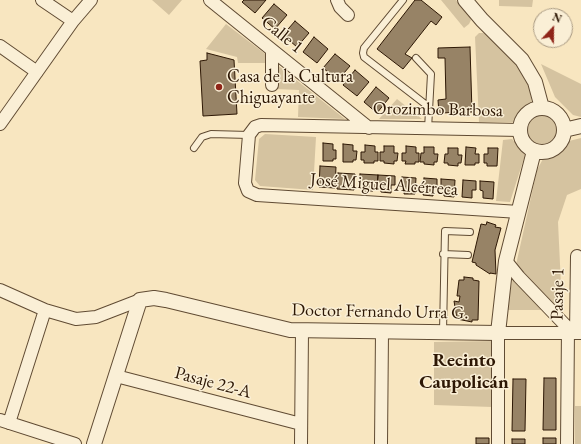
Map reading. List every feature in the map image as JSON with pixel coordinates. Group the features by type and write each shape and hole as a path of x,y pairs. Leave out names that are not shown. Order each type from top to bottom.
{"street":[{"path":"42,0 74,21"},
{"path":"0,124 74,21 91,0"},
{"name":"Calle 1","path":"210,0 369,128"},
{"path":"337,0 340,7 348,15"},
{"path":"465,0 482,20 516,52 526,65 535,82 542,108"},
{"path":"0,46 37,72"},
{"path":"272,50 272,84"},
{"path":"542,108 550,110 557,115 562,122 564,130 562,139 556,147 544,152 534,151 524,143 520,130 525,116 542,108"},
{"name":"Orozimbo Barbosa","path":"249,135 255,127 261,125 520,130"},
{"path":"564,130 581,126"},
{"name":"José Miguel Alcérreca","path":"249,135 245,183 248,191 257,195 519,212"},
{"path":"498,444 498,333 506,261 534,151"},
{"name":"Pasaje 1","path":"567,444 575,333 577,256"},
{"path":"506,261 519,277 575,333"},
{"name":"Doctor Fernando Urra G.","path":"0,290 45,310 68,318 84,319 96,317 140,300 154,298 279,328 302,331 575,333"},
{"path":"94,444 140,300"},
{"path":"45,310 4,422 75,444"},
{"path":"301,444 302,331"},
{"path":"381,444 382,332"},
{"name":"Pasaje 22-A","path":"116,376 301,424"}],"lane":[{"path":"403,0 364,48 364,57 430,107"},
{"path":"416,58 430,72 430,107 428,129"},
{"path":"194,148 202,137 211,134 249,135"},
{"path":"443,332 445,231 470,232"},
{"path":"444,254 468,255"}],"shaded area":[{"path":"152,0 182,0 169,15"},
{"path":"441,0 456,0 469,16 471,20 469,24 464,28"},
{"path":"499,0 533,0 532,7 499,6"},
{"path":"226,24 268,56 269,63 238,63 237,57 206,49"},
{"path":"479,33 489,35 511,55 529,85 532,103 514,122 479,122 475,37"},
{"path":"275,63 345,119 298,117 299,90 275,89"},
{"path":"541,64 581,84 581,117 573,115 555,97"},
{"path":"397,99 422,119 379,119"},
{"path":"542,114 548,115 555,121 558,130 557,136 551,143 542,146 536,145 529,139 526,130 527,124 533,117"},
{"path":"265,134 316,137 313,190 260,186 255,180 259,139"},
{"path":"581,138 581,189 567,195 558,222 561,285 558,310 506,310 537,170 544,157 565,142"},
{"path":"512,139 525,155 510,202 496,201 503,140"},
{"path":"493,341 492,407 434,405 434,342"},
{"path":"575,406 581,406 581,444 575,444"}],"building":[{"path":"244,0 266,0 255,13 242,2"},
{"path":"415,0 421,0 442,17 436,25 431,21 405,54 412,58 403,69 377,49"},
{"path":"274,4 287,15 275,29 262,18"},
{"path":"295,21 309,33 297,47 283,35"},
{"path":"314,37 328,49 317,63 303,52"},
{"path":"470,47 472,112 439,113 438,100 446,99 445,58 438,58 438,48"},
{"name":"Casa de la Cultura Chiguayante","path":"207,53 234,60 237,114 203,116 200,61 207,60"},
{"path":"335,54 350,66 338,80 323,68"},
{"path":"355,70 369,82 357,96 343,85"},
{"path":"376,87 389,98 377,113 364,102"},
{"path":"323,143 333,144 333,150 336,150 336,159 333,159 333,161 323,161"},
{"path":"343,144 353,145 353,151 357,151 356,160 353,160 353,162 343,162"},
{"path":"365,145 375,146 375,152 378,152 378,161 374,161 374,163 364,163 364,160 361,160 361,152 365,152"},
{"path":"384,146 394,146 394,153 398,153 397,161 394,161 394,164 380,161 380,152 384,152"},
{"path":"406,146 416,147 416,153 419,153 419,162 415,162 415,164 405,164 406,161 402,161 402,153 406,153"},
{"path":"424,147 434,147 434,154 438,154 437,162 434,162 434,165 420,162 421,153 424,153"},
{"path":"466,147 476,148 475,154 479,154 479,163 475,163 475,165 465,165"},
{"path":"448,148 458,148 458,155 462,155 461,163 458,163 458,166 444,163 445,154 448,154"},
{"path":"488,148 498,148 497,166 487,166 487,163 484,163 484,154 488,154"},
{"path":"320,166 336,167 335,188 319,187"},
{"path":"338,173 355,174 354,190 337,189"},
{"path":"360,174 378,175 377,188 373,188 373,191 363,191 363,183 360,183"},
{"path":"378,175 395,176 395,185 391,185 391,193 381,192 381,188 377,188"},
{"path":"402,177 416,178 415,194 404,194 405,186 401,186"},
{"path":"424,178 437,179 437,188 433,188 433,196 423,195"},
{"path":"441,179 455,180 454,197 444,196 444,189 441,189"},
{"path":"463,180 476,181 476,190 472,190 472,198 462,197"},
{"path":"480,181 494,182 493,199 483,198 483,191 480,190"},
{"path":"487,222 496,225 495,227 501,228 495,250 496,274 490,274 476,265 476,263 472,262 481,224 486,225"},
{"path":"464,277 473,278 473,280 479,281 478,320 472,320 472,322 457,319 454,301 459,302 460,296 457,296 459,280 464,280"},
{"path":"544,378 556,378 556,430 543,430"},
{"path":"513,379 526,379 525,431 512,431"},
{"path":"476,438 489,438 489,444 476,444"},
{"path":"543,438 556,438 556,444 543,444"},
{"path":"512,439 525,439 525,444 512,444"}],"place":[{"name":"Casa de la Cultura Chiguayante","path":"219,87"}],"district":[{"name":"Recinto Caupolicán","path":"464,372"}]}
